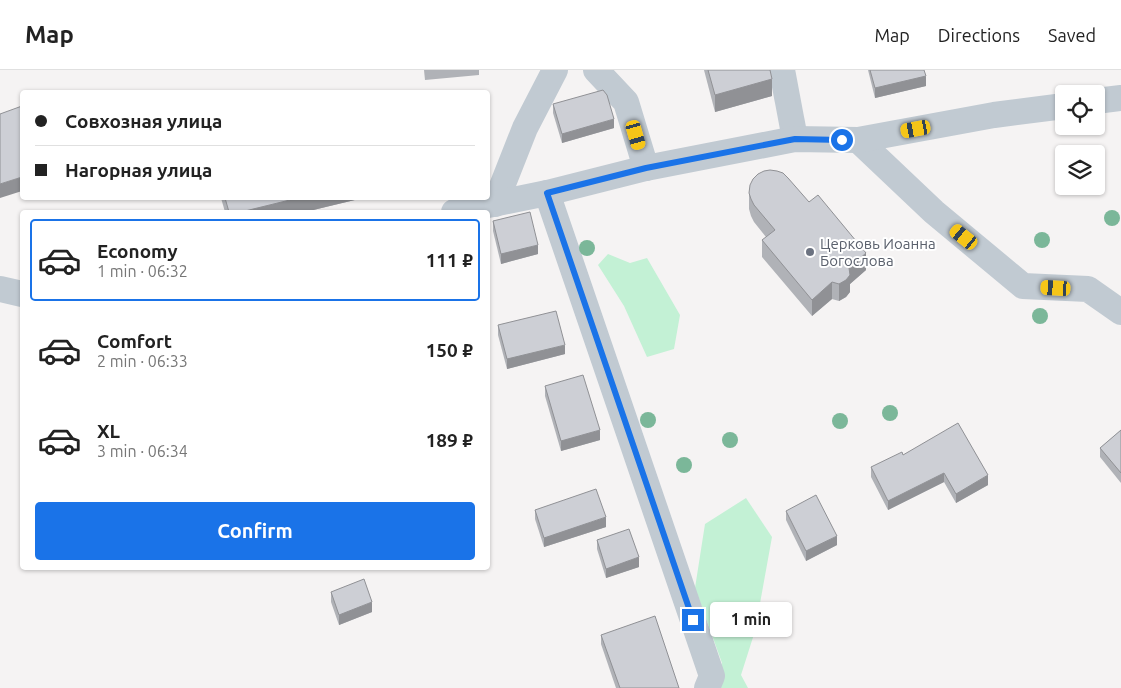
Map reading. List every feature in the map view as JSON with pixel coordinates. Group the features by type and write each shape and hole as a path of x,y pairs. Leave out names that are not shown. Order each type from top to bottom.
{"street":[{"path":"495,204 525,128 555,70"},
{"path":"596,70 626,102 646,168"},
{"path":"782,70 795,139"},
{"path":"1105,100 1121,98"},
{"path":"464,210 547,193 646,168 795,139 858,140 994,115 1055,107"},
{"path":"858,140 934,212 1023,286 1088,290 1121,312"},
{"path":"547,193 712,676 707,688"},
{"path":"0,289 20,294"}],"green space":[{"path":"608,254 630,263 647,258 680,315 674,349 647,357 624,306 598,265"},
{"path":"746,498 772,537 755,631 741,675 748,688 713,688 722,663 695,588 705,524"}],"building":[{"path":"708,70 770,70 772,79 715,95"},
{"path":"870,70 924,70 926,76 875,88"},
{"path":"603,90 607,95 614,119 562,134 553,104"},
{"path":"20,107 20,178 0,184 0,114"},
{"name":"Церковь Иоанна Богослова","path":"770,170 783,173 809,202 818,195 866,253 849,268 850,275 846,280 839,284 832,282 812,300 762,240 775,230 754,205 749,193 753,179 758,174"},
{"path":"226,200 290,200 249,210 228,210"},
{"path":"530,212 538,245 501,254 493,221"},
{"path":"556,311 565,345 507,359 498,325"},
{"path":"583,375 600,430 561,441 545,386"},
{"path":"958,423 988,475 956,494 944,473 888,501 871,467 902,452 903,455"},
{"path":"1121,430 1121,473 1100,448"},
{"path":"596,489 606,517 544,538 535,510"},
{"path":"816,495 837,536 806,551 786,511"},
{"path":"629,529 639,557 606,569 597,540"},
{"path":"364,579 372,602 339,615 331,592"},
{"path":"655,616 679,688 620,688 601,635"}],"place":[{"name":"Церковь Иоанна Богослова","path":"810,252"}],"route":[{"path":"693,620 547,193 646,168 795,139 842,140"}]}
